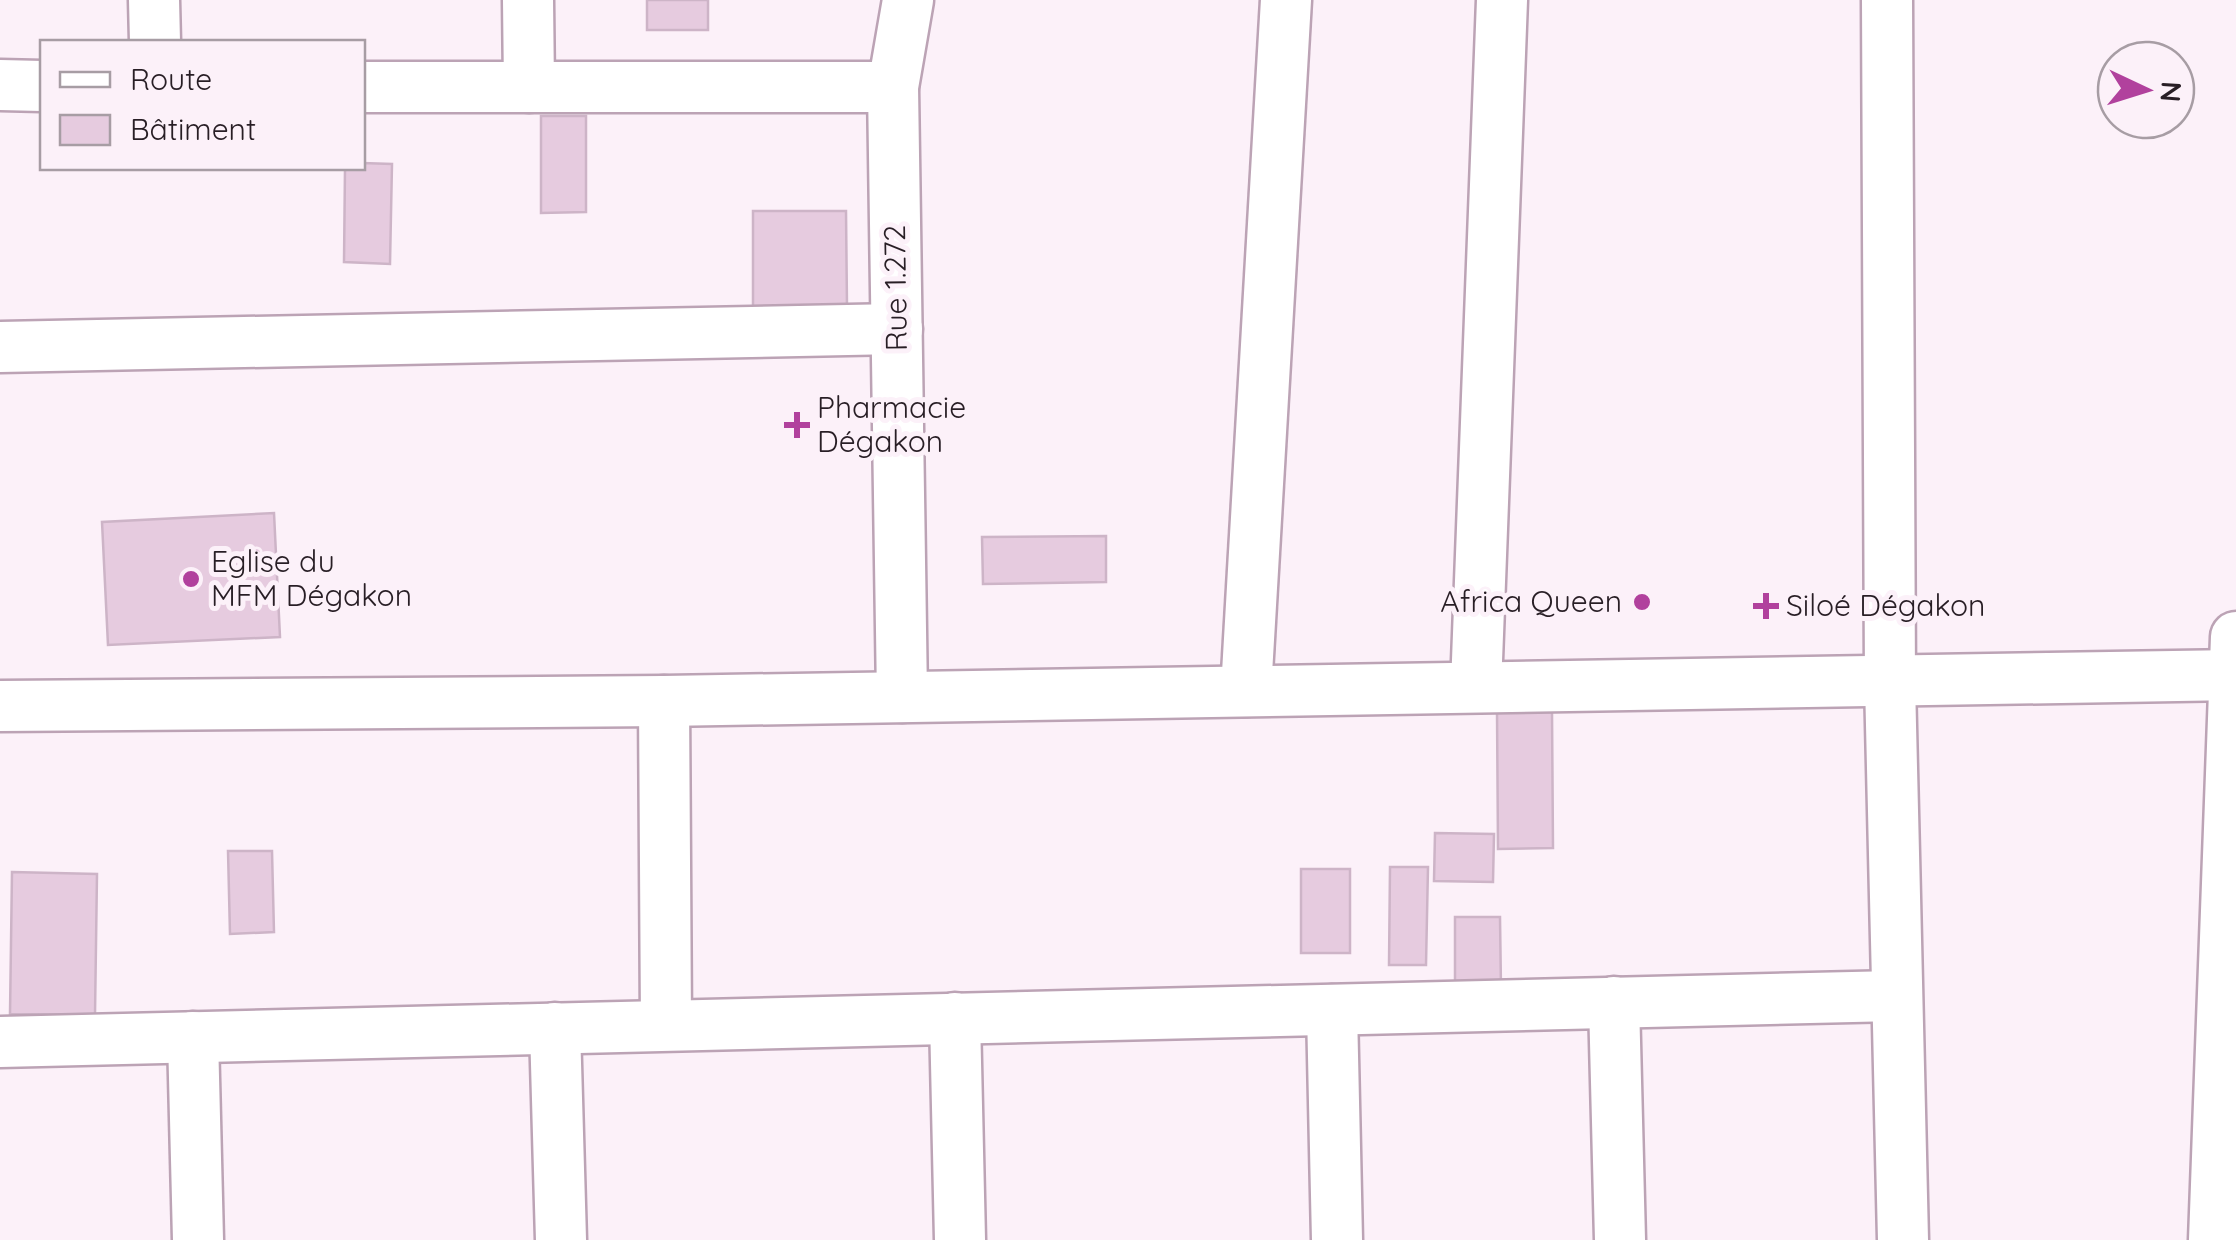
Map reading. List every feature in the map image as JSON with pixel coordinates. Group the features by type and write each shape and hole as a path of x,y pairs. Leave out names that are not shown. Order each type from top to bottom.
{"street":[{"path":"154,0 155,40"},
{"path":"528,0 529,87"},
{"name":"Rue 1.272","path":"902,697 894,87 908,0"},
{"path":"1246,691 1286,0"},
{"path":"1476,687 1502,0"},
{"path":"1887,0 1890,682 1903,1240"},
{"path":"0,85 40,86"},
{"path":"365,87 894,87"},
{"path":"0,347 897,328"},
{"path":"2214,1240 2236,636"},
{"path":"0,706 664,701 2236,675"},
{"path":"664,701 666,1025"},
{"path":"0,1042 1895,996"},
{"path":"1614,1002 1620,1240"},
{"path":"1332,1010 1337,1240"},
{"path":"955,1018 960,1240"},
{"path":"555,1028 561,1240"},
{"path":"193,1037 198,1240"}],"building":[{"path":"647,0 708,0 708,30 647,30"},
{"path":"541,116 586,116 586,212 541,213"},
{"path":"365,163 392,164 390,264 344,262 345,170 365,170"},
{"path":"753,211 846,211 847,307 753,308"},
{"name":"Eglise du MFM Dégakon","path":"274,513 280,637 108,645 102,522"},
{"path":"1106,536 1106,582 983,584 982,537"},
{"path":"1497,711 1552,711 1553,848 1498,849"},
{"path":"1435,833 1494,834 1493,882 1434,881"},
{"path":"228,851 272,851 274,932 230,934"},
{"path":"1390,867 1428,867 1426,965 1389,965"},
{"path":"1301,869 1350,869 1350,953 1301,953"},
{"path":"12,872 97,874 95,1015 10,1014"},
{"path":"1455,917 1500,917 1501,989 1455,989"}],"place":[{"name":"Pharmacie Dégakon","path":"797,425"},
{"name":"Eglise du MFM Dégakon","path":"191,579"},
{"name":"Africa Queen","path":"1642,602"},
{"name":"Siloé Dégakon","path":"1766,606"}]}
